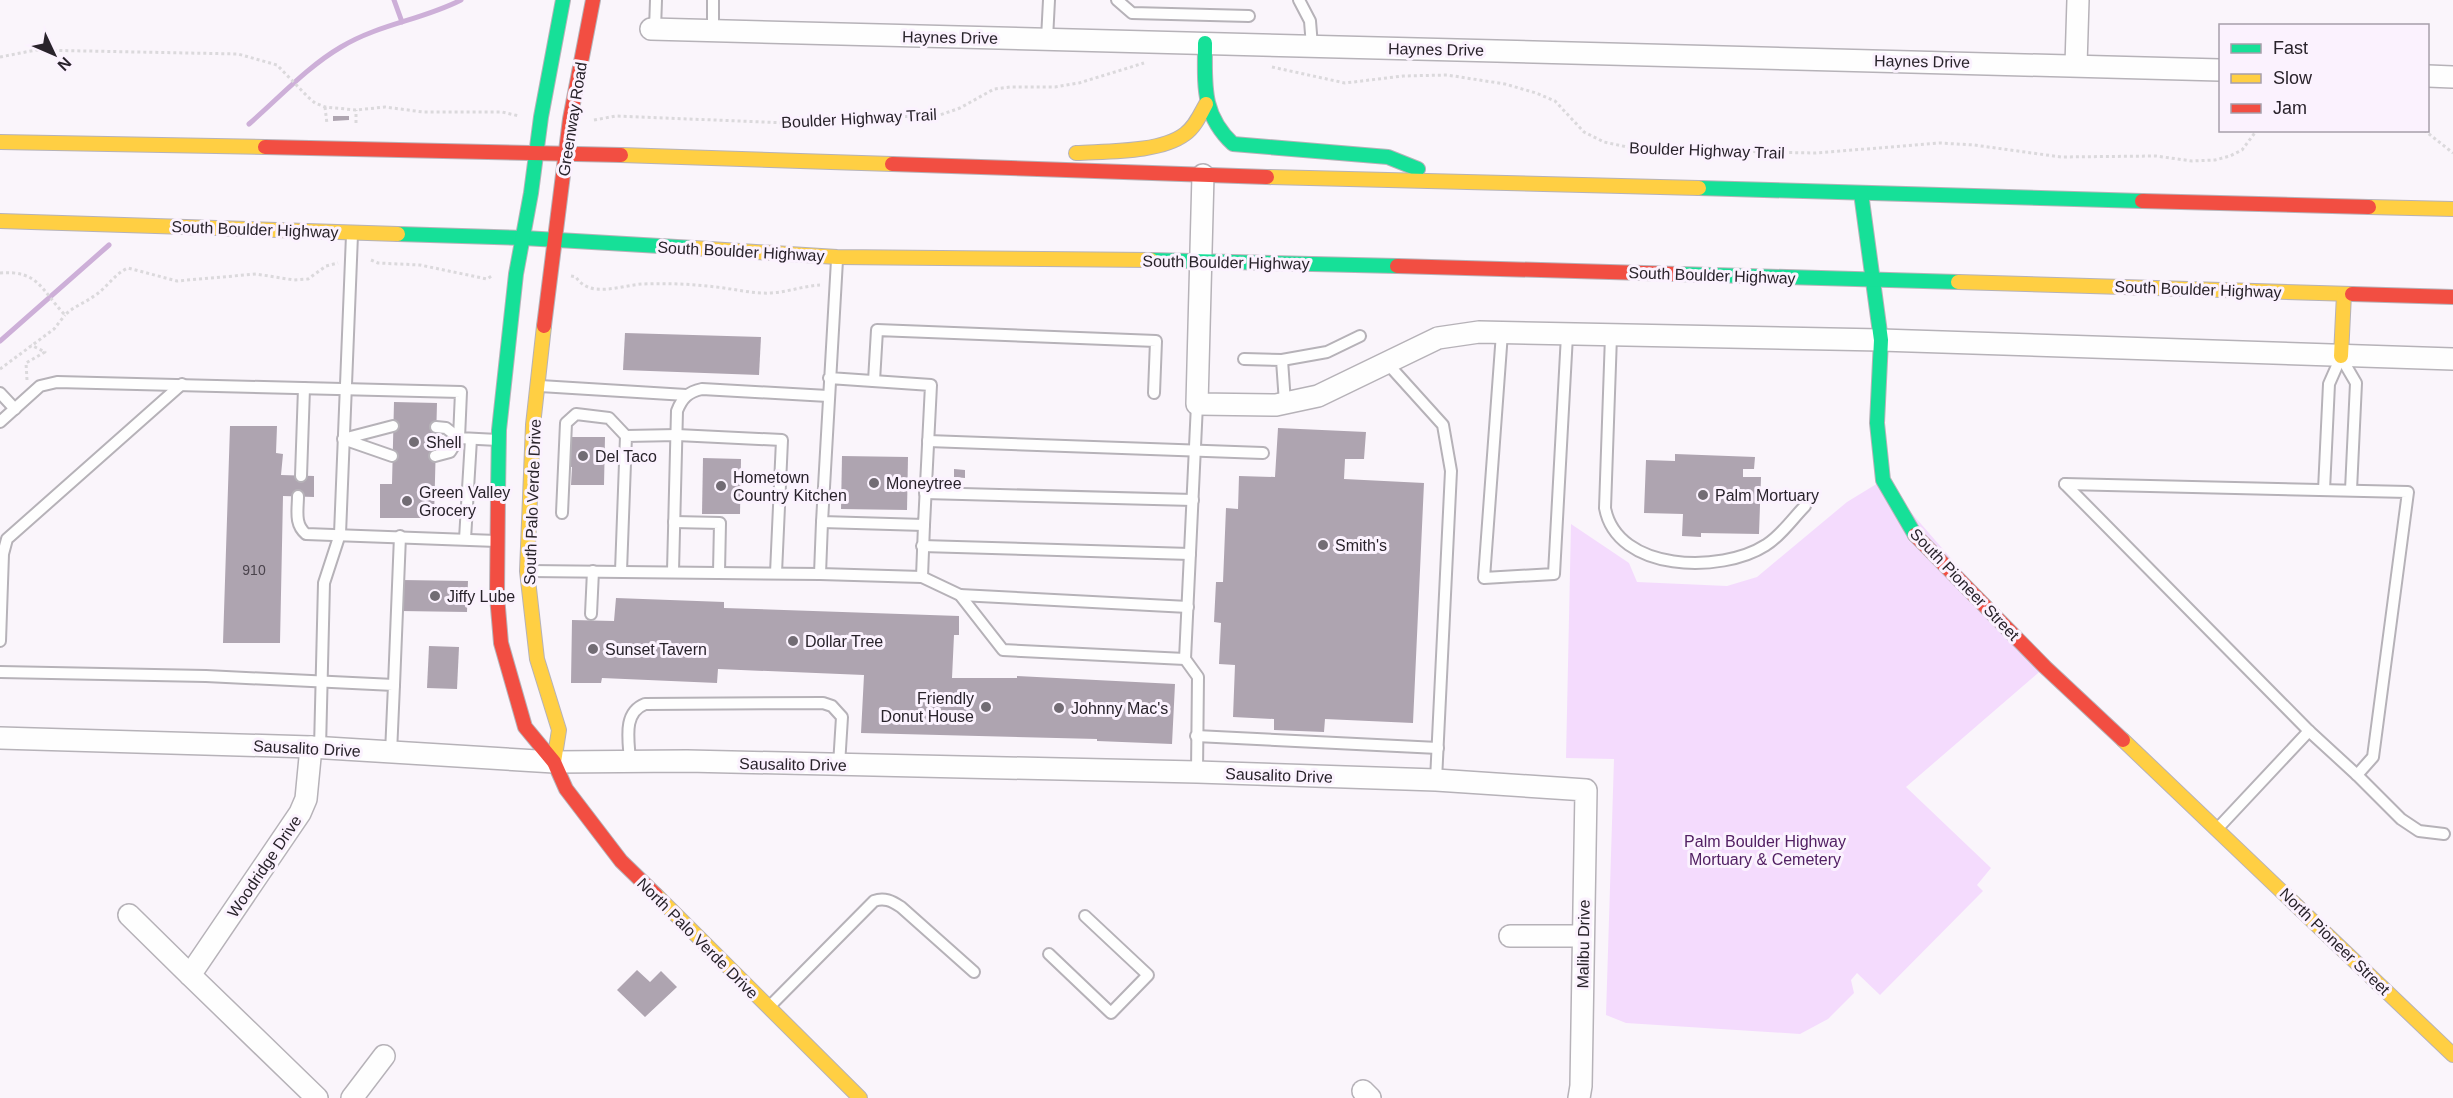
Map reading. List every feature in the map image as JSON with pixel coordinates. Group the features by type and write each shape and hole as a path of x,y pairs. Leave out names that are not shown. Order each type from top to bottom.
{"main road":[{"name":"Greenway Road","path":"524,238 541,117 563,0"},
{"name":"Greenway Road","path":"554,239 566,153 593,0"},
{"path":"1205,43 1206,104 1220,134 1233,144 1388,157 1451,181"},
{"path":"983,167 1061,155 1169,143 1183,135 1197,120 1206,104"},
{"path":"0,142 537,152 1203,175 2453,209"},
{"name":"South Pioneer Street","path":"1861,193 1881,340 1876,423 1883,480 1913,533 2045,667 2217,828"},
{"name":"South Boulder Highway","path":"0,221 554,239 837,257 1200,260 2453,297"},
{"name":"South Palo Verde Drive","path":"524,238 516,274 499,440 497,541 512,568 548,700 559,730 554,762"},
{"name":"South Palo Verde Drive","path":"554,239 533,425 501,643 525,727 554,762"},
{"path":"2341,356 2344,294"},
{"name":"North Palo Verde Drive","path":"554,762 566,789 621,861 860,1098"},
{"name":"North Pioneer Street","path":"2217,828 2453,1054"}],"street":[{"path":"2076,65 2078,0"},
{"name":"Haynes Drive","path":"653,29 2219,70"},
{"path":"2429,76 2453,77"},
{"path":"1203,175 1197,404 1285,403 1318,396 1438,338 1479,332 1881,340 2453,359"},
{"name":"Sausalito Drive","path":"0,738 315,748 554,762 1197,772 1436,780 1586,790"},
{"name":"Woodridge Drive","path":"190,975 300,813 306,799 315,748"},
{"name":"Malibu Drive","path":"1578,1098 1581,1086 1586,790"},
{"path":"129,915 317,1098"},
{"path":"1510,936 1582,936"},
{"path":"352,1098 384,1056"}],"lane":[{"path":"653,29 656,0"},
{"path":"713,31 714,0"},
{"path":"1047,39 1049,0"},
{"path":"1117,0 1132,13 1249,15"},
{"path":"1299,0 1310,21 1312,46"},
{"path":"315,748 324,583 340,534 352,232"},
{"path":"820,574 837,257"},
{"path":"874,381 877,330 1156,341 1154,393"},
{"path":"1502,333 1484,578 1554,574 1567,335"},
{"path":"1245,359 1282,360 1327,352 1360,336"},
{"path":"1611,336 1605,508 1612,530 1622,540 1649,556 1685,562 1743,556 1767,545 1805,506"},
{"path":"2324,490 2329,384 2341,356"},
{"path":"2341,356 2356,383 2350,490"},
{"path":"1282,360 1285,403"},
{"path":"1387,363 1443,425 1450,471 1436,780"},
{"path":"829,378 931,385 922,577"},
{"path":"0,422 34,392 48,383 57,382 461,392 459,438 450,452 435,456"},
{"path":"0,641 3,554 7,539 182,384"},
{"path":"537,386 686,395 702,389 828,396"},
{"path":"301,476 304,388"},
{"path":"0,393 15,409"},
{"path":"673,571 677,411 686,395"},
{"path":"1197,404 1185,659 1198,677 1197,772"},
{"path":"562,513 566,423 576,414 609,418 626,436 621,571"},
{"path":"343,439 393,426"},
{"path":"436,428 446,428 459,438 499,440"},
{"path":"626,436 677,435 782,440 776,573"},
{"path":"343,439 392,456"},
{"path":"465,539 471,439"},
{"path":"928,441 1263,453"},
{"path":"2357,775 2373,757 2408,492 2065,484 2309,731 2410,825 2419,831 2444,834"},
{"path":"925,493 1193,500"},
{"path":"298,496 299,528 306,534 314,536 340,534 497,541"},
{"path":"674,522 720,523 719,572"},
{"path":"822,522 924,525"},
{"path":"391,753 400,536"},
{"path":"922,546 1190,554"},
{"path":"512,568 922,577 960,595 1188,607"},
{"path":"591,614 593,571"},
{"path":"960,595 1003,650 1185,659"},
{"path":"0,672 206,676 394,685"},
{"path":"630,762 629,718 638,707 645,704 823,703 832,706 842,717 840,765"},
{"path":"2217,828 2309,731"},
{"path":"1196,735 1438,748"},
{"path":"768,1008 874,902 880,899 894,902 902,907 974,972"},
{"path":"1048,954 1111,1013 1148,975 1085,916"}],"path":[{"path":"0,57 36,50 238,54 262,59 284,70 315,104 325,108 502,112 517,116"},
{"name":"Boulder Highway Trail","path":"602,120 616,116 787,123 865,115 931,116 960,108 994,89 1079,84 1145,63"},
{"name":"Boulder Highway Trail","path":"1268,66 1345,83 1403,76 1446,75 1505,84 1555,101 1584,132 1604,142 1641,150 1700,147 1760,152 1816,153 1940,143 1974,145 2061,157 2156,156 2192,161 2215,160 2236,153 2242,150 2256,132"},
{"path":"325,108 327,124"},
{"path":"356,110 356,124"},
{"path":"2427,132 2453,153"},
{"path":"365,258 378,263 420,265 487,279 497,273"},
{"path":"0,369 54,329 71,309 93,297 119,272 128,268 177,281 256,274 294,280 308,279 326,266"},
{"path":"0,273 28,274 65,315"},
{"path":"576,277 582,286 592,289 642,284 693,285 770,293 797,290 803,286 835,284"},
{"path":"31,345 45,352 26,363 27,384 34,392"}],"green space":[{"name":"Palm Boulder Highway Mortuary & Cemetery","path":"1883,480 2045,667 1906,787 1991,868 1977,885 1983,891 1880,995 1857,973 1851,980 1854,993 1828,1019 1800,1034 1626,1023 1606,1015 1614,759 1566,758 1571,524 1629,563 1637,582 1727,586 1757,577 1847,502"}],"building":[{"path":"333,116 349,116 349,120 333,121"},
{"path":"625,333 761,337 759,375 623,370"},
{"name":"Shell","path":"394,402 437,403 434,518 380,518 380,484 392,484"},
{"path":"230,426 277,426 276,453 283,454 281,475 314,476 314,497 283,496 280,643 223,643"},
{"name":"Smith's","path":"1278,428 1366,432 1364,459 1345,459 1344,479 1424,483 1413,723 1325,719 1324,732 1274,730 1274,719 1233,717 1235,665 1219,664 1221,623 1214,622 1216,582 1223,582 1226,508 1238,509 1239,476 1275,477"},
{"name":"Del Taco","path":"572,437 605,437 604,485 571,485 572,467 561,466 562,446 572,446"},
{"name":"Palm Mortuary","path":"1675,454 1755,457 1754,469 1743,469 1743,477 1761,477 1759,534 1701,533 1701,537 1682,536 1683,514 1644,513 1646,460 1675,461"},
{"name":"Moneytree","path":"842,456 908,457 907,510 841,509"},
{"name":"Hometown Country Kitchen","path":"703,458 741,459 740,514 702,514"},
{"path":"954,469 965,470 965,478 954,477"},
{"name":"Jiffy Lube","path":"402,580 468,581 467,612 401,611"},
{"path":"616,598 724,602 724,608 959,616 959,635 954,635 952,678 1017,678 1017,676 1175,684 1172,744 1097,741 1097,739 861,733 864,675 718,669 717,683 602,678 601,683 571,683 572,620 614,621"},
{"path":"429,646 459,647 457,689 427,688"},
{"path":"637,970 650,982 661,971 677,987 645,1017 617,990"}],"waterway":[{"path":"394,0 402,22"},
{"path":"249,124 305,73 341,47 370,33 431,13 461,0"},
{"path":"0,341 109,245"}],"traffic: fast":[{"path":"498,493 499,430 516,274 531,193 541,117 563,0"},
{"path":"1205,43 1205,85 1210,110 1223,133 1233,144 1388,157 1418,169"},
{"path":"1699,188 2142,201"},
{"path":"1861,193 1881,340 1877,423 1883,480 1915,535"},
{"path":"398,234 524,238 694,248"},
{"path":"1151,260 1397,266"},
{"path":"1678,274 1958,282"}],"traffic: slow":[{"path":"1076,153 1132,150 1162,145 1192,128 1206,104"},
{"path":"0,142 265,147"},
{"path":"621,155 892,164"},
{"path":"1267,177 1699,188"},
{"path":"2369,207 2453,209"},
{"path":"0,221 398,234"},
{"path":"694,248 837,257 1151,260"},
{"path":"1958,282 2352,294"},
{"path":"2341,356 2344,294"},
{"path":"544,326 533,425 527,571 537,659 559,730 554,762"},
{"path":"2123,740 2453,1055"},
{"path":"656,895 860,1098"}],"traffic: jam":[{"path":"544,326 570,119 593,0"},
{"path":"265,147 621,155"},
{"path":"892,164 1267,177"},
{"path":"2142,201 2369,207"},
{"path":"1397,266 1678,274"},
{"path":"2352,294 2453,297"},
{"path":"498,493 497,596 501,643 525,727 554,762 566,789 621,861 656,895"},
{"path":"1915,535 2045,667 2123,740"}],"place":[{"name":"Shell","path":"414,442"},
{"name":"Del Taco","path":"583,456"},
{"name":"Moneytree","path":"874,483"},
{"name":"Hometown Country Kitchen","path":"721,486"},
{"name":"Palm Mortuary","path":"1703,495"},
{"name":"Green Valley Grocery","path":"407,501"},
{"name":"Smith's","path":"1323,545"},
{"name":"Jiffy Lube","path":"435,596"},
{"name":"Dollar Tree","path":"793,641"},
{"name":"Sunset Tavern","path":"593,649"},
{"name":"Friendly Donut House","path":"986,707"},
{"name":"Johnny Mac's","path":"1059,708"}]}
